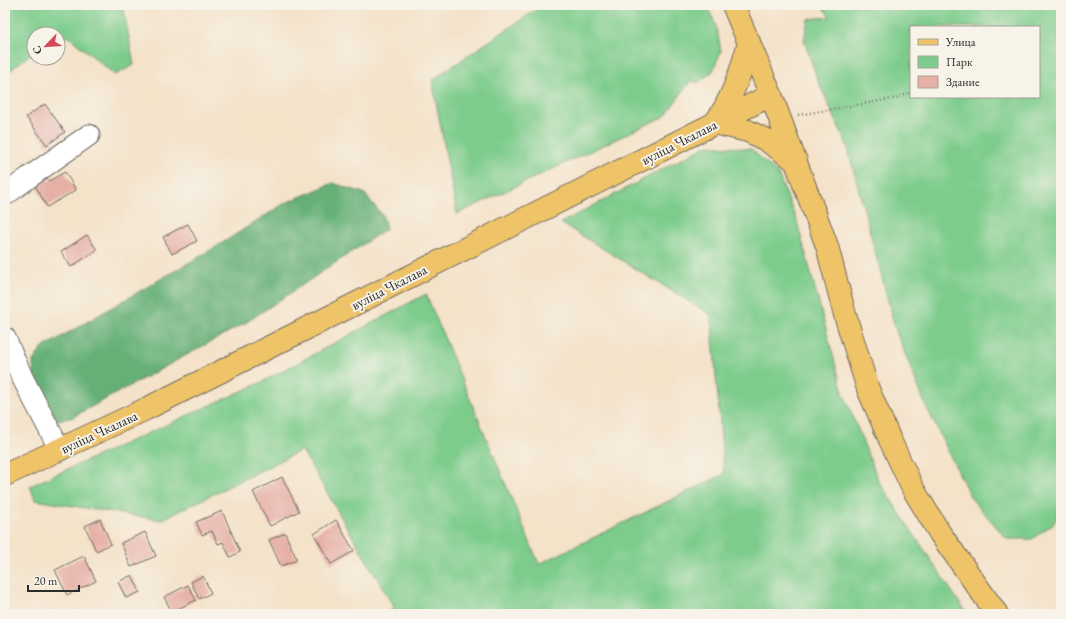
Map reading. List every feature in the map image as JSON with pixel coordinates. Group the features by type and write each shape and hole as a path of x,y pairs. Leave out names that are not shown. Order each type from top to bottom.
{"main road":[{"path":"733,5 771,95 827,246 845,315 868,389 890,440 913,490 941,534 997,614"},
{"path":"749,42 728,102 715,123 748,131 766,140 796,161"},
{"name":"вуліца Чкалава","path":"5,475 154,406 771,95"}],"street":[{"path":"5,195 89,134"},
{"path":"5,338 22,377 60,450"}],"path":[{"path":"780,119 856,104 897,98 910,92"}],"green space":[{"path":"5,5 123,5 134,65 115,75 68,36 66,37 66,26 26,26 26,58 5,75"},
{"path":"543,5 707,5 716,26 721,51 713,71 698,83 691,80 665,116 457,214 432,80"},
{"path":"821,5 1061,5 1061,507 1054,523 1032,539 1007,539 971,498 925,404 896,331 847,145 818,81 804,40 808,19 830,17"},
{"path":"708,145 751,149 778,174 796,218 843,392 879,482 967,614 382,614 395,609 302,450 161,520 35,500 30,486 262,382 426,294 539,564 724,474 711,315 561,223"},
{"path":"333,183 364,193 383,216 386,229 247,322 71,418 56,420 34,381 33,361 42,348 219,245 285,203"}],"building":[{"path":"45,104 65,132 47,145 26,117"},
{"path":"65,172 76,190 47,207 35,185 47,178 49,181"},
{"path":"188,224 197,241 172,254 163,237"},
{"path":"87,235 97,250 71,267 61,252"},
{"path":"282,477 299,511 270,526 253,492"},
{"path":"222,511 240,552 230,557 223,542 218,544 212,531 202,535 196,522"},
{"path":"100,519 111,544 96,551 85,526"},
{"path":"336,520 354,551 331,564 314,534"},
{"path":"145,532 156,556 131,567 121,543"},
{"path":"285,533 297,560 281,566 269,540"},
{"path":"84,556 96,581 67,595 55,570"},
{"path":"132,575 140,592 126,598 118,582"},
{"path":"203,576 211,593 199,599 191,582"},
{"path":"188,585 196,600 172,612 164,597"}]}
